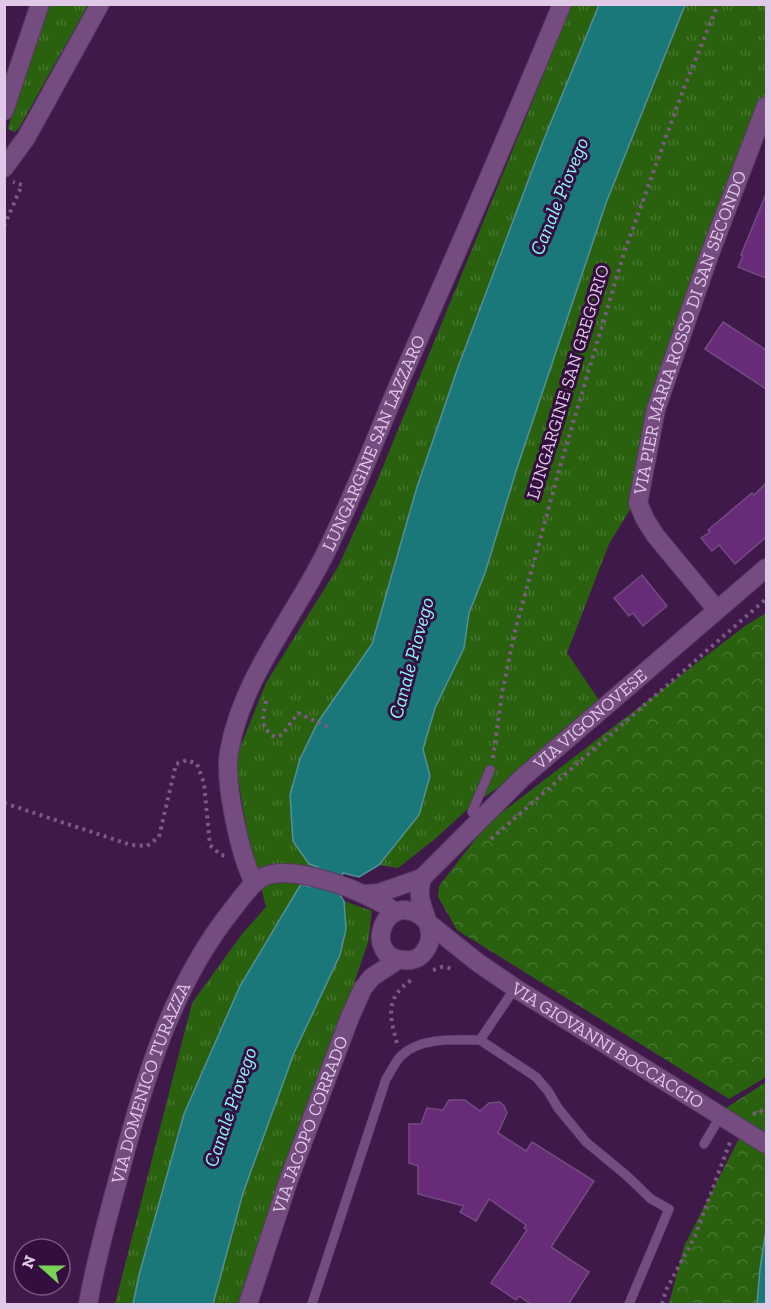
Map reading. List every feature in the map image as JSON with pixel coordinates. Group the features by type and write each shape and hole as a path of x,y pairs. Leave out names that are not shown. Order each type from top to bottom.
{"street":[{"path":"4,111 40,4"},
{"path":"5,165 26,138 100,4"},
{"name":"LUNGARGINE SAN LAZZARO","path":"254,883 249,872 230,792 229,755 238,717 253,677 289,619 328,548 493,170 562,4"},
{"name":"VIA PIER MARIA ROSSO DI SAN SECONDO","path":"717,610 655,535 638,503 656,409 709,256 766,106"},
{"name":"VIA VIGONOVESE","path":"397,912 404,894 416,880 522,778 766,568"},
{"path":"254,883 264,876 273,874 301,874 356,891 384,903 397,912"},
{"path":"356,891 379,893 416,880 431,933 427,963 398,960 386,951 380,937 384,922 397,912 409,910 418,913 427,921"},
{"name":"VIA DOMENICO TURAZZA","path":"88,1305 95,1264 138,1105 171,1013 191,970 212,937 254,883"},
{"name":"VIA GIOVANNI BOCCACCIO","path":"427,921 477,962 515,988 747,1133"},
{"name":"VIA GIOVANNI BOCCACCIO","path":"427,963 435,952 477,962"},
{"name":"VIA JACOPO CORRADO","path":"248,1305 289,1179 350,1017 363,988 372,977 398,960"}],"lane":[{"path":"472,812 490,770"},
{"path":"480,1040 515,988"},
{"path":"312,1305 386,1079 401,1055 420,1044 451,1040 480,1040 536,1077 586,1142 626,1174 651,1199 669,1209 629,1305"},
{"path":"704,1144 721,1115"}],"path":[{"name":"LUNGARGINE SAN GREGORIO","path":"490,770 515,631 561,463 624,253 682,93 718,4"},
{"path":"4,226 22,185"},
{"path":"489,840 766,599"},
{"path":"268,694 263,723 267,732 275,737 282,735 298,714 332,729"},
{"path":"4,803 131,845 147,846 159,837 176,765 187,760 197,764 204,783 210,845 221,855"},
{"path":"427,963 453,968"},
{"path":"401,1055 390,1019 390,1007 404,985 422,974"},
{"path":"662,1305 666,1290 747,1133 766,1109"}],"green space":[{"path":"47,5 88,5 15,132 8,129 9,124"},
{"path":"572,5 599,5 542,144 457,370 417,487 372,644 319,722 300,759 309,864 318,867 310,888 301,884 240,986 184,1114 133,1304 115,1304 192,1003 242,934 266,907 247,832 235,760 266,683 338,567 375,486"},
{"path":"685,5 766,5 766,120 716,259 634,503 609,544 567,653 607,712 470,807 398,868 379,865 419,814 430,776 423,749 435,708 464,648 469,613 485,573 517,468 606,203"},
{"path":"766,613 766,1077 729,1099 457,930 438,897 439,886 488,823 745,626"},
{"path":"344,901 372,911 368,943 242,1304 213,1304 243,1193 294,1053 340,955 346,929"},
{"path":"766,1082 766,1230 757,1304 669,1304 684,1246 745,1127 720,1112"}],"water":[{"name":"Canale Piovego","path":"599,5 685,5 606,203 517,468 485,573 469,613 464,648 435,708 423,749 430,776 419,815 379,865 359,877 343,873 337,891 344,901 346,929 340,955 294,1053 243,1193 213,1304 133,1304 184,1114 240,986 301,884 310,887 318,867 309,864 293,841 290,795 300,759 318,722 372,644 417,487 457,370 542,144"},
{"path":"766,1230 766,1304 757,1304 760,1269"}],"building":[{"path":"766,194 766,278 738,267"},
{"path":"723,322 766,350 766,389 705,349"},
{"path":"766,483 766,537 735,564 719,545 712,551 701,538"},
{"path":"642,575 667,606 643,626 633,613 629,616 614,598"},
{"path":"449,1100 465,1100 480,1111 489,1103 500,1102 507,1113 498,1133 526,1151 532,1142 594,1181 551,1247 589,1272 568,1305 532,1305 519,1296 516,1300 491,1283 527,1230 524,1228 526,1225 489,1199 476,1221 460,1212 464,1206 418,1194 418,1166 409,1163 409,1124 421,1124 427,1108 443,1110"}]}
